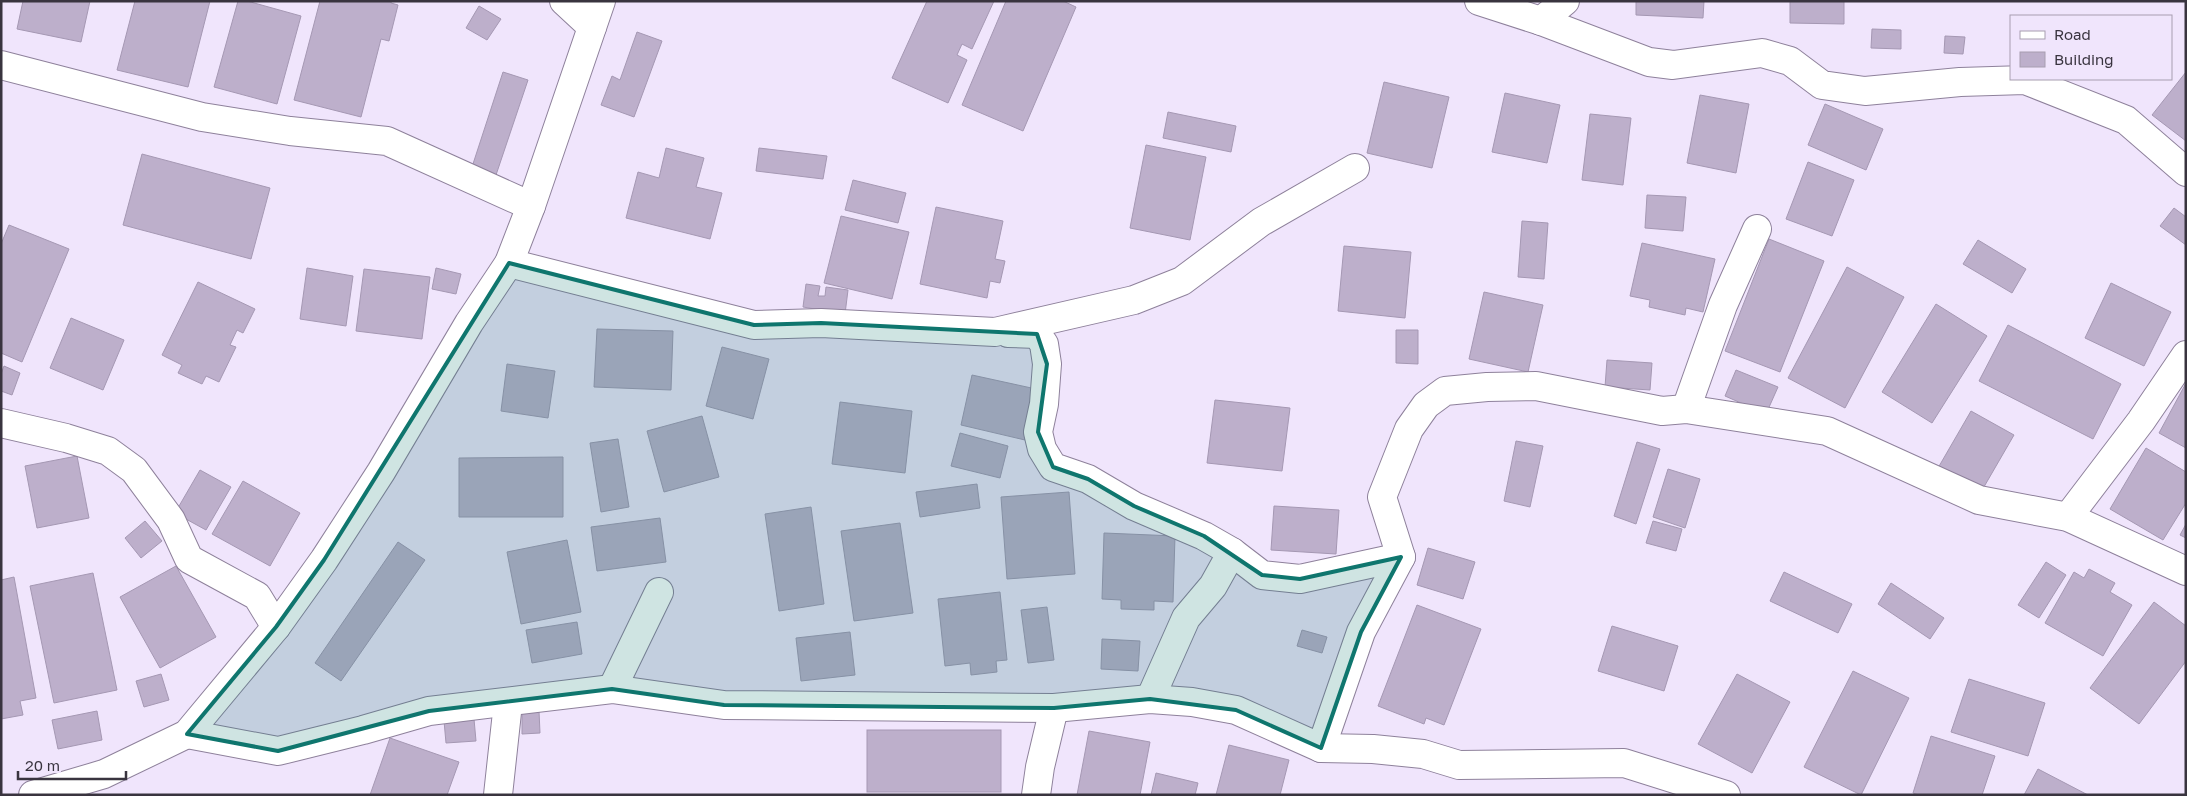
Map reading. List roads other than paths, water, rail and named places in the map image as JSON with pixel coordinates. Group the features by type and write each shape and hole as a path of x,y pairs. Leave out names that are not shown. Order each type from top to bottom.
{"street":[{"path":"564,1 592,28"},
{"path":"33,795 108,784 188,734 276,627 324,560 381,472 469,323 509,263 531,206 601,1"},
{"path":"1479,1 1541,21 1649,62 1673,65 1762,53 1790,61 1822,85 1864,91 1960,82 2025,80 2126,120 2186,172"},
{"path":"1541,21 1565,1"},
{"path":"1,65 202,117 290,131 387,141 531,206"},
{"path":"995,332 1134,300 1182,281 1261,222 1355,168"},
{"path":"1686,409 1723,305 1757,229"},
{"path":"509,263 754,325 821,323 1037,334 1044,344 1047,364 1044,404 1038,432 1042,449 1053,466 1088,479 1134,506 1204,536 1232,552 1262,575 1300,579 1401,557"},
{"path":"2068,517 2141,421 2186,355"},
{"path":"1321,748 1361,632 1401,557 1382,497 1409,429 1426,405 1445,391 1487,386 1536,386 1662,411 1686,409 1826,431 1979,500 2068,517 2186,571"},
{"path":"1,423 66,438 108,451 134,470 171,520 189,559 257,596 276,627"},
{"path":"1150,699 1186,618 1213,586 1232,552"},
{"path":"612,689 659,592"},
{"path":"188,734 278,751 429,711 612,689 724,705 1054,708 1150,699 1192,702 1236,710 1321,748 1373,749 1423,754 1459,765 1624,763 1726,795"},
{"path":"498,795 508,703"},
{"path":"1036,795 1040,767 1054,708"}]}
